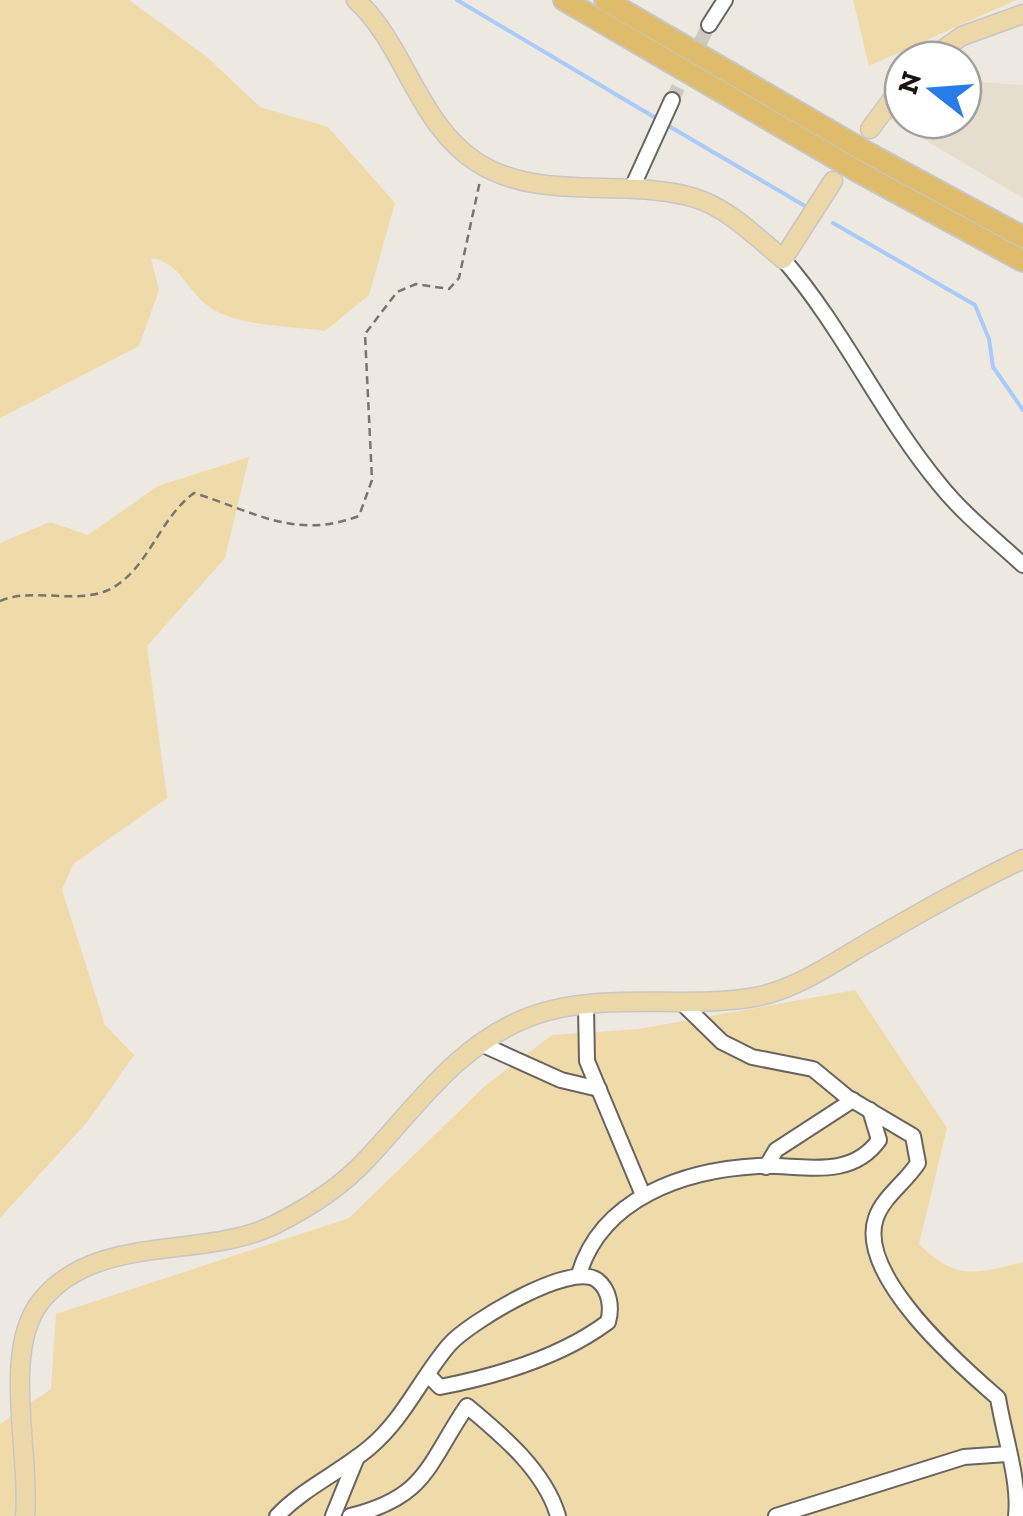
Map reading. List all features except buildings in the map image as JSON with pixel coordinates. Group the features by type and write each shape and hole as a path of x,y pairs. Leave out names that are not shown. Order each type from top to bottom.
{"highway":[{"path":"564,0 857,171 1023,261"},
{"path":"604,0 868,153 1023,237"}],"main road":[{"path":"356,0 377,20 437,126 483,165 534,182 695,198 722,210 782,259 833,181"},
{"path":"956,40 1023,14"},
{"path":"870,129 883,112"},
{"path":"24,1516 22,1349 39,1303 69,1274 114,1258 269,1228 322,1199 364,1162 430,1085 479,1043 531,1016 586,1007 756,997 803,980 1023,858"}],"street":[{"path":"709,26 725,0"},
{"path":"631,190 672,100"},
{"path":"782,259 813,294 867,382 940,485 1023,565"},
{"path":"680,1001 722,1042 752,1057 812,1069 853,1100 914,1136 918,1163 875,1220 873,1236 884,1269 936,1344 998,1398 1006,1454 1020,1490 1016,1516"},
{"path":"586,1007 587,1061 642,1195"},
{"path":"479,1043 560,1080 599,1089"},
{"path":"766,1166 776,1150 853,1100"},
{"path":"579,1274 594,1236 642,1195 704,1172 766,1166 830,1168 860,1160 879,1140 870,1110"},
{"path":"277,1516 312,1484 356,1457 394,1424 449,1344 473,1326 543,1286 579,1274 597,1280 608,1295 612,1308 608,1322 554,1352 440,1387 429,1376"},
{"path":"350,1516 388,1507 410,1490 441,1453 467,1406 498,1432 546,1486 558,1516"},
{"path":"776,1516 964,1457 1006,1454"},
{"path":"333,1516 356,1457"}],"path":[{"path":"0,601 12,596 84,595 114,588 137,564 176,506 194,493 301,528 335,525 358,516 372,480 366,334 397,292 416,284 448,289 459,278 483,165"}],"shaded area":[{"path":"0,0 129,0 207,57 260,107 328,127 395,203 369,295 325,331 255,323 206,305 171,266 151,258 159,290 139,346 0,418"},
{"path":"853,0 1016,0 927,40 883,40 883,60 869,66"},
{"path":"983,82 1023,85 1023,198 925,140 983,140"},
{"path":"249,457 225,558 147,646 167,798 73,864 62,890 105,1025 134,1055 88,1121 0,1218 0,543 50,522 88,535 158,486"},
{"path":"855,990 947,1128 919,1244 944,1264 967,1271 1023,1262 1023,1516 0,1516 0,1424 51,1389 56,1314 349,1218 486,1085 552,1035 639,1029"}],"waterway":[{"path":"457,0 659,120"},
{"path":"667,125 805,206"},
{"path":"833,223 975,305 989,339 993,367 1023,410"}],"tunnel":[{"path":"672,100 709,25"}]}
